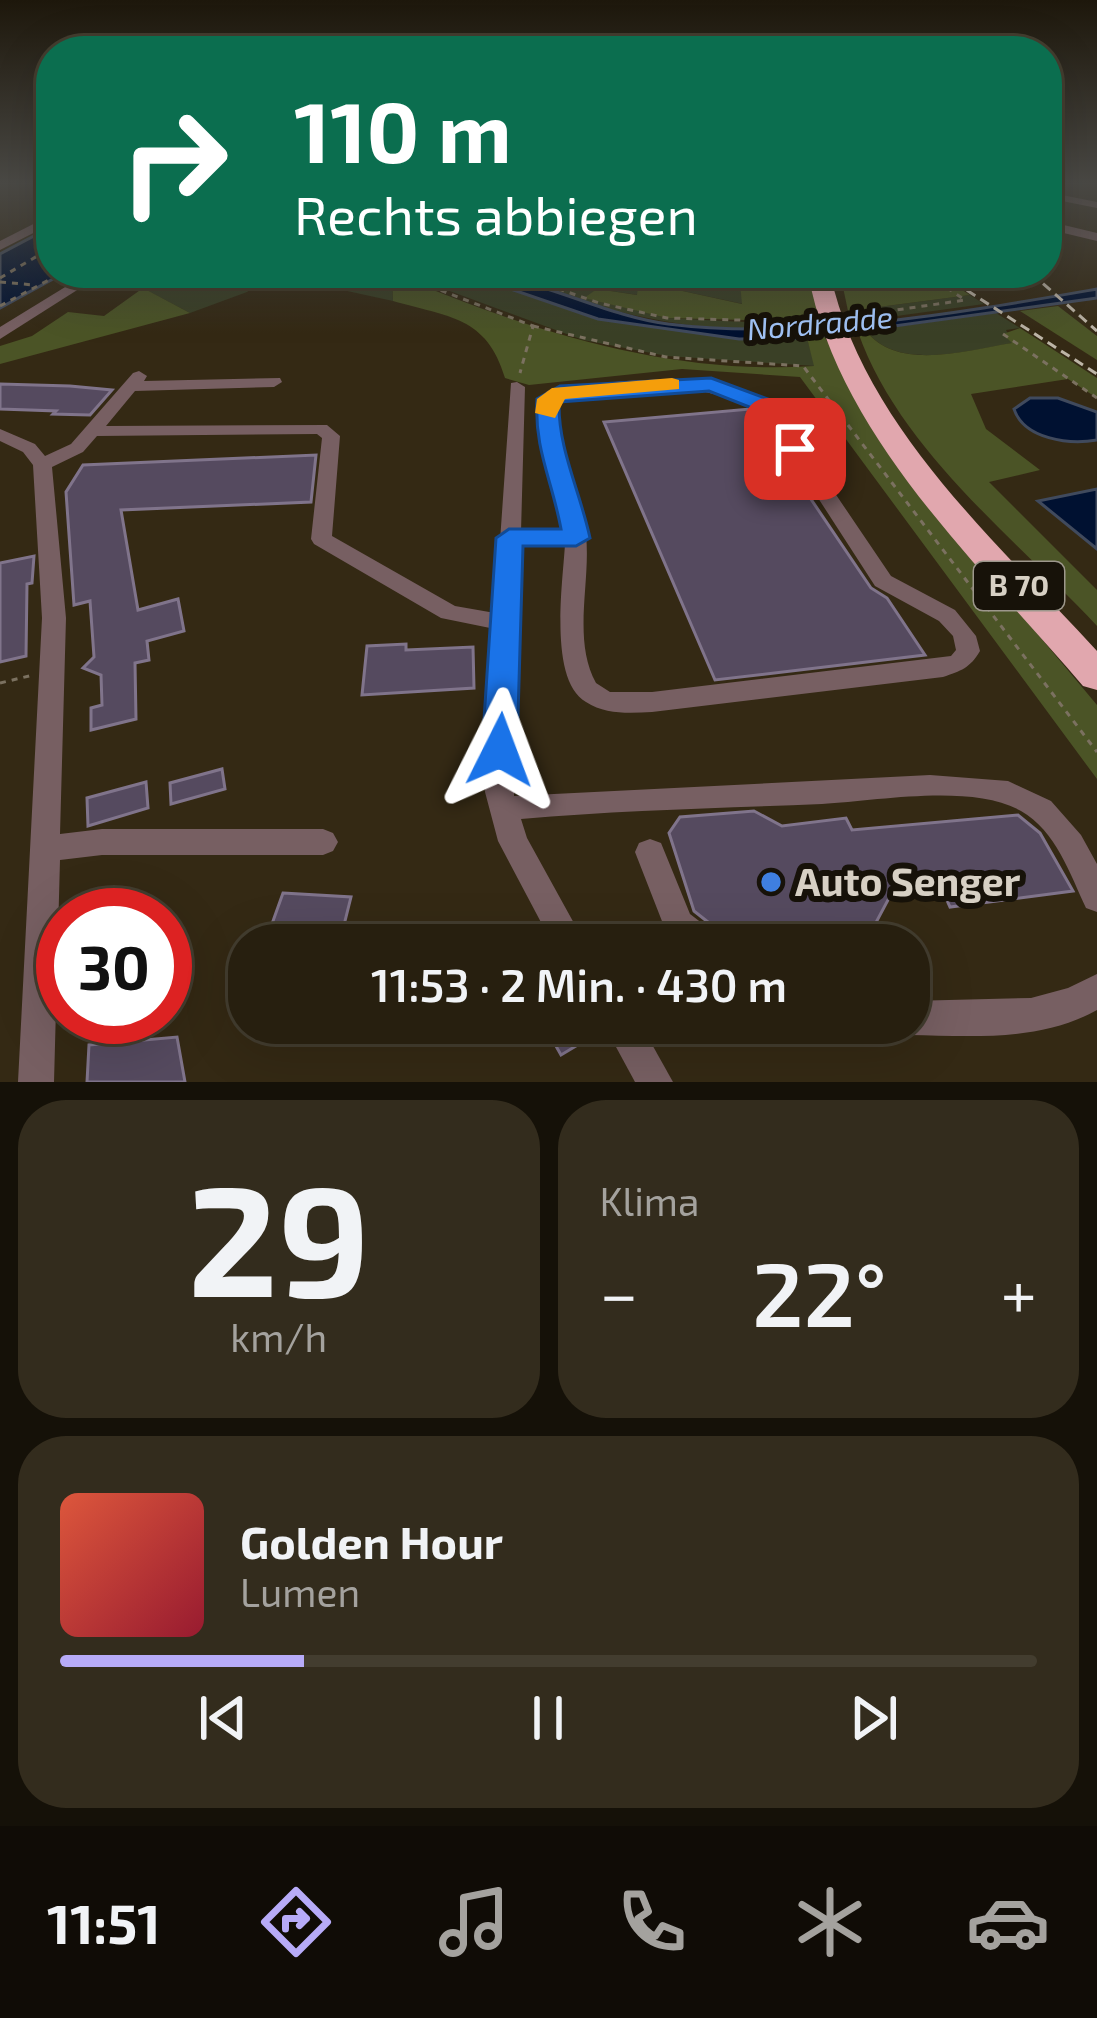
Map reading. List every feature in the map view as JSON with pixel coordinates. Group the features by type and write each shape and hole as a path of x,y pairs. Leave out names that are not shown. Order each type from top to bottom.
{"highway":[{"name":"B 70","path":"825,288 857,386 880,419 1097,676"},
{"name":"B 70","path":"834,288 838,324 895,419 1097,652"}],"street":[{"path":"0,334 73,288"},
{"path":"42,464 77,448 137,379 274,382"},
{"path":"689,383 734,391 772,413 883,581 902,595 944,611 967,638 968,652 960,662 943,668 652,702 604,700 590,693 577,669 576,538 565,478 546,440 548,399 560,393 689,383"},
{"path":"517,387 500,750 504,809 513,841 558,924"},
{"path":"93,431 321,429 331,436 333,452 321,539 449,613 506,622"},
{"path":"0,434 29,448 42,464 53,670 36,1082"},
{"path":"509,538 576,538"},
{"path":"504,809 672,794 924,787 999,791 1027,800 1060,831 1097,898"},
{"path":"48,848 102,842 323,842"},
{"path":"650,852 678,924"},
{"path":"930,1017 1030,1015 1076,1006 1097,991"},
{"path":"632,1044 655,1082"}],"path":[{"path":"0,280 36,257"},
{"path":"0,280 36,285"},
{"path":"0,306 36,286"},
{"path":"435,288 533,326 666,357 803,366 1097,752"},
{"path":"556,288 668,318 838,324 965,300 947,288"},
{"path":"517,387 533,326"},
{"path":"1004,334 1097,398"},
{"path":"0,683 53,670"}],"green space":[{"path":"142,288 252,288 247,292 190,313"},
{"path":"143,288 190,313 0,364 0,346 32,336 68,312 104,316"},
{"path":"333,288 393,288 393,301"},
{"path":"393,288 430,288 599,345 706,364 814,366 807,338 824,336 932,508 1097,705 1097,779 800,377 682,369 529,385 505,378 488,342 463,322 393,301"},
{"path":"442,288 508,288 598,319 739,339 807,338 815,366 667,356 583,340"},
{"path":"538,288 639,288 638,295 597,289 586,298 667,318 824,326 780,330 696,326"},
{"path":"638,288 669,288 742,304 740,288 814,288 822,322 667,318 584,298 597,289 637,295"},
{"path":"669,288 741,288 743,304"},
{"path":"843,288 959,288 970,295 848,311"},
{"path":"970,295 984,304 853,322 848,311"},
{"path":"1058,306 1097,336 1097,360 1020,311"},
{"path":"996,313 1020,328 1006,330 1013,343 915,355 880,344 866,331"},
{"path":"1020,328 1097,378 1097,398 1068,379 971,394 986,429 1040,470 989,482 1097,590 1097,626 930,453 877,375 858,332 866,331 896,351 935,355 1012,343 1003,334"}],"water":[{"path":"36,235 37,288 0,308 0,254"},
{"path":"508,288 544,288 668,324 773,329 883,322 1097,289 1097,298 807,338 739,339 598,319"},
{"path":"1030,398 1058,398 1097,412 1097,440 1049,438 1027,427 1014,409"},
{"path":"1097,489 1097,549 1038,501"}],"building":[{"path":"0,384 112,390 90,415 53,414 56,411 0,409"},
{"path":"750,409 871,588 887,598 925,655 715,680 604,422"},
{"path":"316,455 311,502 121,510 138,610 178,599 184,631 147,641 149,660 135,663 136,719 91,730 91,708 102,705 101,675 83,668 94,657 90,601 74,605 66,492 83,465"},
{"path":"34,556 32,583 27,584 26,656 0,662 0,563"},
{"path":"406,644 406,650 473,647 474,688 362,695 367,646"},
{"path":"222,769 225,789 171,804 170,783"},
{"path":"146,782 148,808 88,826 87,798"},
{"path":"754,811 782,826 846,818 852,830 1018,815 1040,833 1073,891 950,907 942,889 889,898 875,924 710,924 694,911 669,833 680,817"},
{"path":"283,893 351,897 344,924 272,924"},
{"path":"178,1044 185,1082 87,1082 89,1045"},
{"path":"555,1044 579,1044 561,1055"}],"railway":[{"path":"963,288 1097,374"},
{"path":"1048,288 1097,331"}],"slow traffic":[{"path":"547,413 548,399 560,393 672,384"}],"place":[{"name":"Auto Senger","path":"771,882"}],"route":[{"path":"500,750 509,538 576,538 565,478 546,440 548,399 560,393 711,384 765,405 795,449"}],"water label":[{"name":"Nordradde","path":"820,324"}]}
